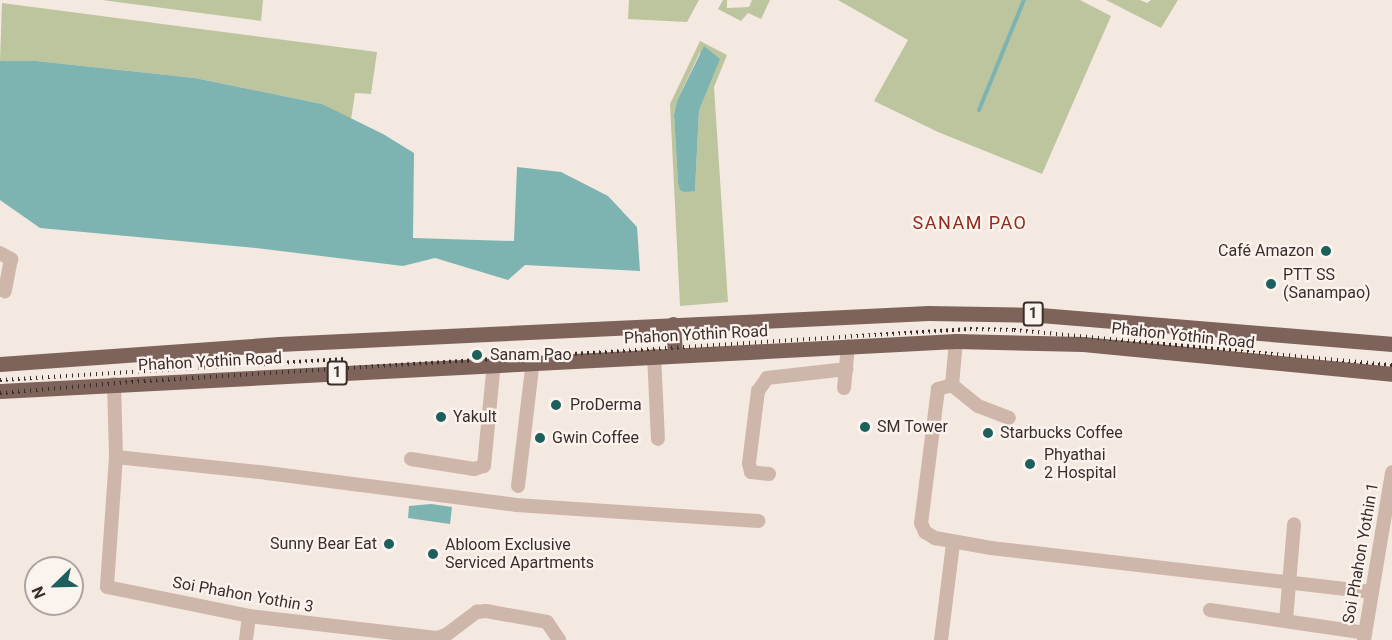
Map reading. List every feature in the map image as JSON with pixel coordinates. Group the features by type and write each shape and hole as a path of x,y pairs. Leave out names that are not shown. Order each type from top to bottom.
{"main road":[{"name":"Phahon Yothin Road","path":"0,364 279,344 928,313 1006,313 1392,344"},
{"path":"673,324 675,354"},
{"path":"1261,362 1265,334"},
{"name":"Phahon Yothin Road","path":"0,391 494,363 956,341 1083,344 1392,374"},
{"path":"111,357 114,384"}],"street":[{"path":"0,253 11,259 5,291"},
{"path":"952,385 956,341"},
{"path":"844,388 848,346"},
{"path":"654,355 658,440"},
{"path":"518,486 533,361"},
{"path":"411,459 474,469 484,466 494,363"},
{"path":"769,474 751,472 749,464 758,391 767,378 846,369"},
{"name":"Soi Phahon Yothin 3","path":"114,384 116,457 107,587 249,616 402,637 437,638 446,635 477,612 486,611 547,622 559,640"},
{"path":"952,385 978,406 1009,418"},
{"path":"952,385 938,389 921,523 925,532 935,538 953,543 1371,592"},
{"path":"116,457 267,473 516,505 758,521"},
{"name":"Soi Phahon Yothin 1","path":"1364,637 1371,592 1387,525 1392,472"},
{"path":"1286,620 1294,524"},
{"path":"940,640 953,543"},
{"path":"1210,610 1286,620 1364,637"},
{"path":"246,640 249,616"}],"green space":[{"path":"102,0 263,0 261,21"},
{"path":"629,0 699,0 687,22 628,19"},
{"path":"723,0 727,0 727,8 749,7 752,0 770,0 761,19 748,13 741,21 718,9"},
{"path":"838,0 1080,0 1111,16 1042,174 938,132 874,101 908,40"},
{"path":"1106,0 1140,0 1147,3 1151,0 1178,0 1161,28"},
{"path":"2,3 377,52 371,94 355,93 351,120 322,104 195,78 36,61 0,61"},
{"path":"700,41 727,55 714,87 728,302 680,306 670,104","holes":["700,52 695,191 678,182 674,115 677,101"]}],"water":[{"path":"704,46 720,59 699,110 695,191 684,192 680,190 678,182 674,115 677,101"},
{"path":"0,61 36,61 195,78 322,104 383,134 414,153 413,238 514,241 517,167 561,172 608,196 637,227 640,271 525,265 508,280 435,258 403,266 256,248 40,228 0,200"},
{"path":"431,504 452,507 450,524 408,518 409,506"}],"waterway":[{"path":"979,110 1024,0"}],"railway":[{"path":"0,393 144,381 970,329 1014,330 1392,365"},
{"path":"0,380 345,359"}],"place":[{"name":"Café Amazon","path":"1326,251"},
{"name":"PTT SS (Sanampao)","path":"1271,284"},
{"name":"Sanam Pao","path":"477,355"},
{"name":"ProDerma","path":"556,405"},
{"name":"Yakult","path":"441,417"},
{"name":"SM Tower","path":"865,427"},
{"name":"Starbucks Coffee","path":"988,433"},
{"name":"Gwin Coffee","path":"540,438"},
{"name":"Phyathai 2 Hospital","path":"1030,464"},
{"name":"Sunny Bear Eat","path":"389,544"},
{"name":"Abloom Exclusive Serviced Apartments","path":"433,554"}],"district":[{"name":"SANAM PAO","path":"970,223"}]}
